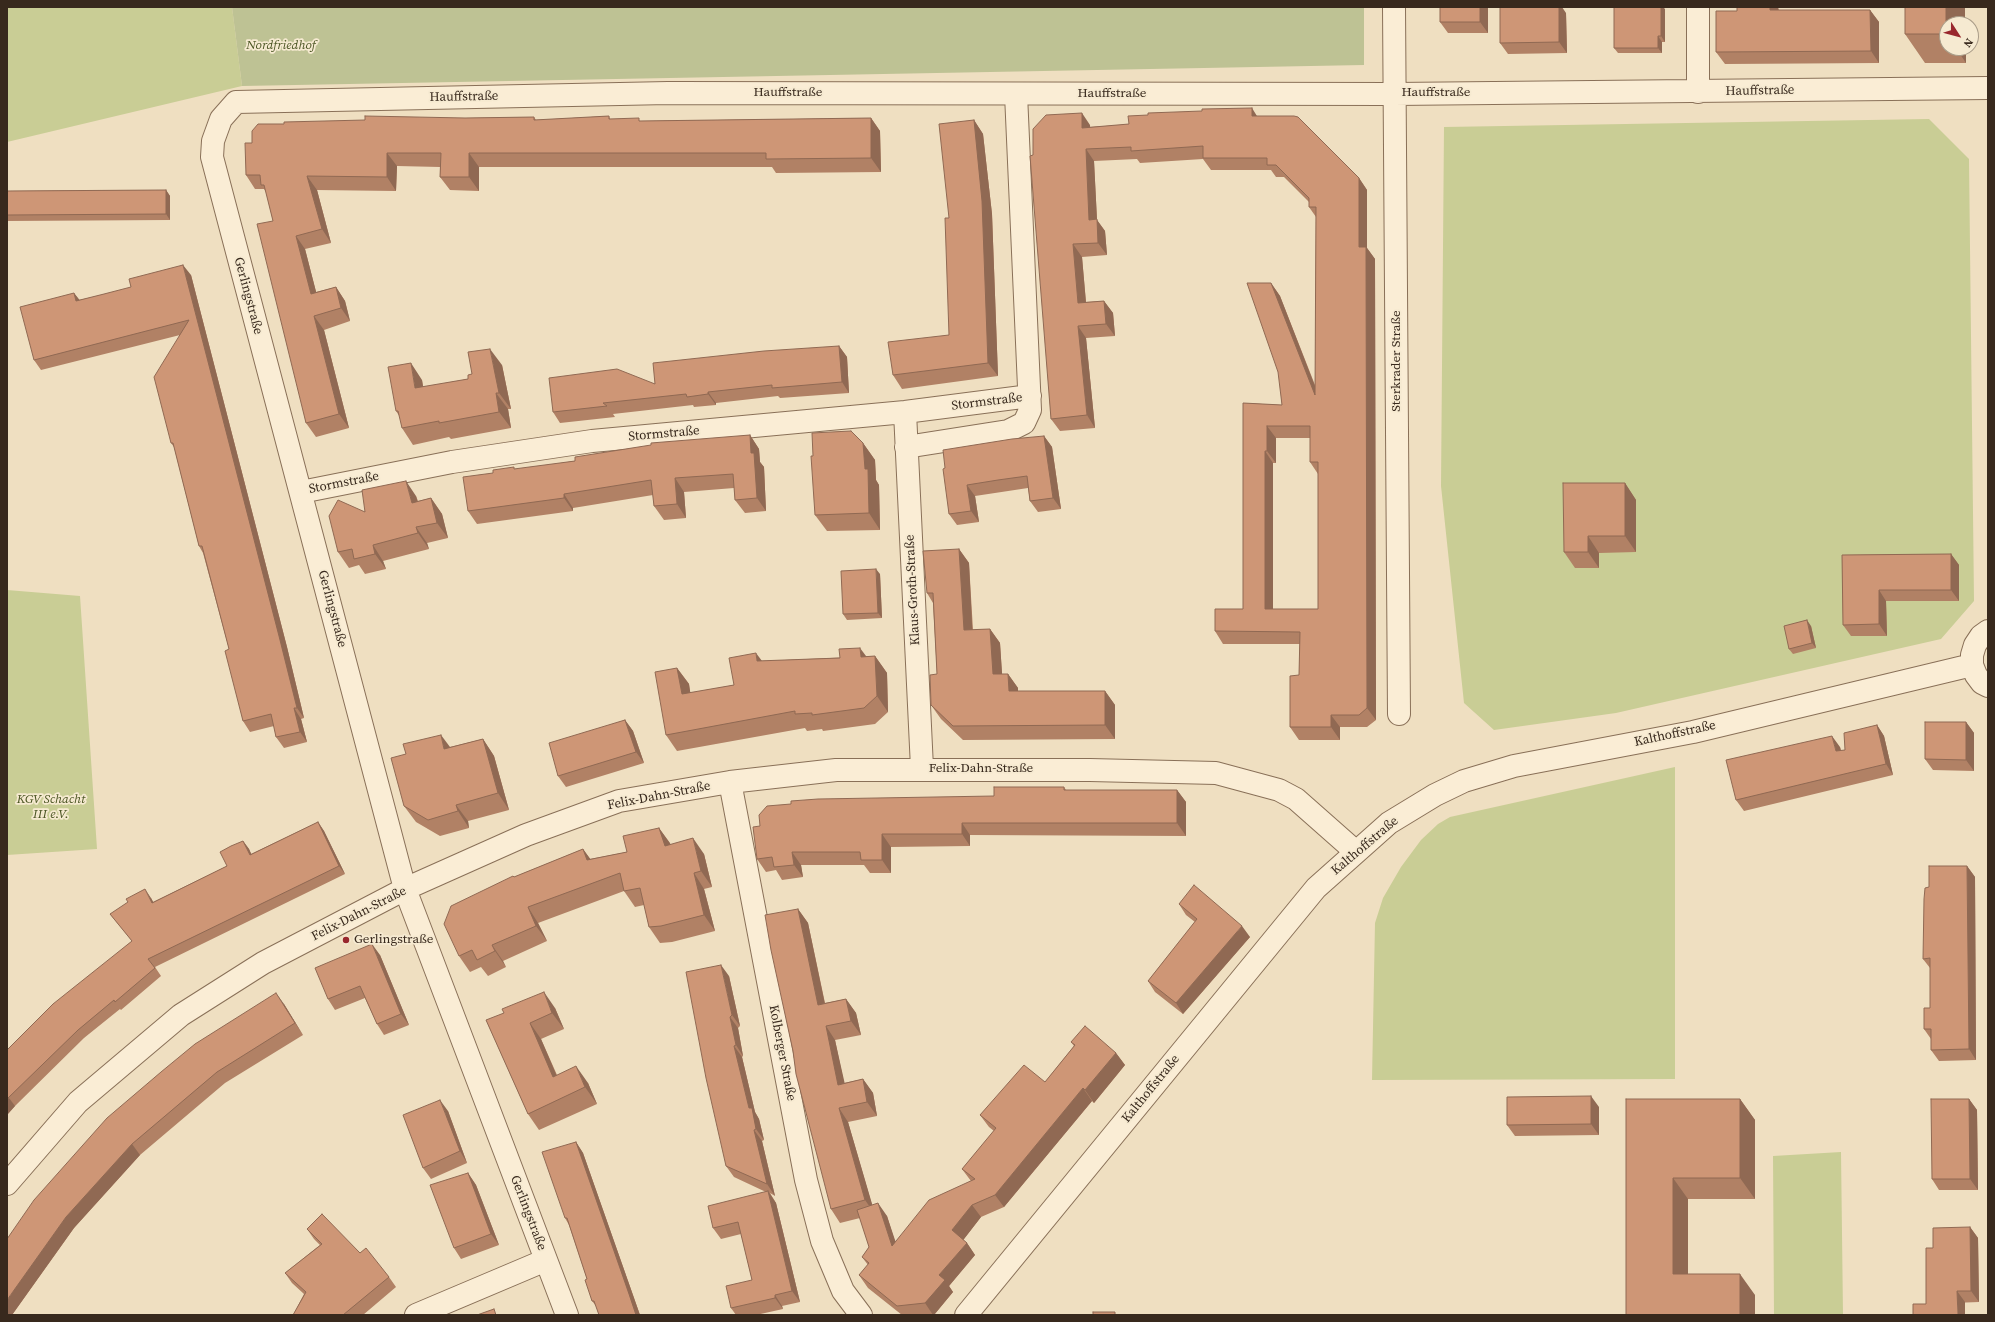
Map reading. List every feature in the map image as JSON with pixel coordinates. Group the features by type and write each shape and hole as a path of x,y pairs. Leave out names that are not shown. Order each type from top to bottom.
{"street":[{"name":"Sterkrader Straße","path":"1394,7 1399,714"},
{"path":"1698,7 1698,92"},
{"name":"Hauffstraße","path":"236,102 668,93 1395,94 1988,88"},
{"name":"Stormstraße","path":"906,447 1008,431 1024,424 1030,410 1016,94"},
{"name":"Gerlingstraße","path":"236,102 220,119 213,141 212,157 405,889 567,1315"},
{"name":"Stormstraße","path":"301,492 452,462 592,441 904,412 1030,396"},
{"name":"Klaus-Groth-Straße","path":"904,412 922,768"},
{"path":"1988,631 1981,636 1975,645 1972,655 1972,665 1976,675 1982,683 1988,686"},
{"name":"Kalthoffstraße","path":"966,1315 1316,888 1389,823 1435,795 1464,781 1514,766 1693,732 1972,665"},
{"name":"Felix-Dahn-Straße","path":"7,1184 78,1102 181,1015 263,963 405,889 526,835 619,801 730,782 836,770 922,768 1216,773 1279,790 1296,799 1356,852"},
{"name":"Kolberger Straße","path":"730,782 806,1180 822,1241 844,1291 862,1315"},
{"path":"416,1315 546,1260"}],"green space":[{"path":"7,7 232,7 242,86 7,142"},
{"name":"Nordfriedhof","path":"232,7 1364,7 1364,65 242,86"},
{"path":"1929,119 1969,159 1974,601 1941,639 1616,713 1494,730 1464,703 1441,486 1444,127"},
{"name":"KGV Schacht III e.V.","path":"7,590 80,596 97,849 7,855"},
{"path":"1675,767 1675,1079 1372,1080 1375,923 1383,898 1401,867 1421,840 1438,824 1450,817"},
{"path":"1841,1152 1843,1315 1774,1315 1773,1156"}],"building":[{"path":"1440,7 1480,7 1480,22 1440,22"},
{"path":"1500,7 1559,7 1559,42 1500,43"},
{"path":"1614,7 1661,7 1661,36 1658,36 1658,48 1614,48"},
{"path":"1737,7 1770,7 1770,10 1870,10 1871,51 1716,52 1716,11 1737,11"},
{"path":"1905,7 1946,7 1946,16 1939,16 1939,34 1905,34"},
{"path":"1252,108 1252,116 1298,117 1359,178 1359,247 1366,247 1367,708 1359,715 1331,715 1331,727 1290,727 1290,676 1299,675 1300,632 1215,631 1215,609 1243,609 1243,403 1282,405 1278,372 1247,283 1271,283 1315,395 1316,207 1309,207 1309,198 1276,165 1267,165 1267,158 1203,158 1203,146 1131,151 1131,147 1086,149 1089,220 1097,219 1098,243 1073,244 1078,303 1104,301 1106,324 1078,326 1087,415 1051,419 1030,156 1033,155 1033,129 1046,115 1082,113 1082,128 1129,124 1128,116 1148,115 1148,113 1202,111 1202,109","holes":["1267,426 1310,426 1310,462 1318,462 1318,609 1265,609 1265,451 1267,451"]},
{"path":"365,116 465,118 534,117 534,120 609,116 609,119 639,118 639,121 871,118 871,158 766,159 766,153 469,153 469,177 440,177 441,153 387,153 387,177 307,176 322,229 296,236 311,294 336,287 341,308 314,316 339,414 306,423 257,224 273,221 264,185 261,185 260,175 246,175 245,143 252,143 252,131 258,124 365,120"},
{"path":"974,120 982,201 988,363 893,375 888,342 949,335 945,218 949,218 939,124"},
{"path":"166,190 166,214 7,215 7,191"},
{"path":"183,265 279,636 297,708 294,708 300,732 276,737 271,714 243,721 225,651 229,649 202,546 199,546 173,443 171,443 154,377 189,320 34,360 20,307 74,293 76,301 104,294 131,287 129,279"},
{"path":"839,346 842,382 772,388 772,385 708,392 708,394 687,397 686,394 603,403 607,406 553,412 549,378 617,369 655,384 653,363 764,351"},
{"path":"490,349 499,393 496,393 499,412 402,428 398,411 396,411 388,367 411,363 415,388 468,379 468,375 472,374 468,352"},
{"path":"851,431 863,443 865,469 868,469 869,513 815,515 811,456 813,456 812,433"},
{"path":"750,435 751,453 754,453 757,498 735,500 733,474 675,478 677,504 654,506 651,480 564,494 564,498 468,511 463,477 493,473 493,470 514,467 514,469 575,461 575,457 651,445 651,443"},
{"path":"1044,436 1053,498 1030,501 1027,476 998,480 967,485 971,511 949,514 943,469 945,468 943,450 1012,439"},
{"path":"406,481 412,503 431,498 437,523 416,527 418,533 373,545 375,554 354,559 352,549 338,552 329,516 338,500 365,512 362,490"},
{"path":"1563,483 1625,483 1625,536 1588,536 1588,552 1564,552"},
{"path":"959,549 964,630 990,629 993,674 1008,674 1009,691 1105,691 1105,725 953,726 931,705 930,675 937,674 933,593 927,593 923,551"},
{"path":"1951,554 1951,590 1879,590 1879,624 1843,625 1842,555"},
{"path":"876,569 878,613 843,614 841,571"},
{"path":"1807,620 1812,643 1789,649 1784,626"},
{"path":"860,648 861,657 875,656 877,696 864,708 812,715 812,713 795,714 795,711 666,735 655,672 677,668 682,694 734,685 729,658 756,653 757,661 840,658 839,649"},
{"path":"625,720 636,752 558,776 549,743"},
{"path":"1925,722 1966,722 1966,760 1925,759"},
{"path":"1877,725 1886,764 1736,800 1726,760 1832,736 1836,751 1845,750 1844,733"},
{"path":"441,735 444,749 483,739 498,793 456,805 458,811 428,820 404,806 391,758 406,754 403,744"},
{"path":"994,787 1064,787 1064,790 1177,790 1177,823 962,823 962,834 882,834 882,860 861,860 860,852 792,852 794,865 774,867 772,857 757,859 753,827 760,826 759,815 767,806 791,804 791,801 818,799 994,796"},
{"path":"318,822 339,866 148,959 155,968 115,1002 114,1000 78,1030 7,1099 7,1050 53,1004 132,941 110,914 128,902 126,899 145,889 152,903 227,866 220,852 231,846 243,841 250,855"},
{"path":"659,828 665,846 693,838 701,871 694,873 704,915 661,926 649,927 640,888 624,891 620,873 528,907 536,926 492,945 495,951 477,960 472,950 459,956 444,924 451,906 513,876 514,877 583,849 587,860 627,852 623,836"},
{"path":"1929,866 1967,866 1969,1049 1931,1050 1931,1029 1924,1029 1924,1008 1930,1008 1930,958 1923,959 1924,899 1925,888 1929,887"},
{"path":"1194,885 1242,926 1176,1003 1148,981 1197,919 1179,904"},
{"path":"798,909 818,1005 846,999 851,1021 826,1026 838,1085 863,1079 867,1102 839,1108 865,1200 831,1209 796,1074 793,1051 765,915"},
{"path":"372,944 401,1014 377,1024 360,986 328,999 315,968"},
{"path":"721,965 732,1015 730,1017 736,1045 734,1046 749,1108 752,1108 756,1129 754,1130 767,1184 726,1166 706,1078 686,972"},
{"path":"544,992 552,1013 530,1023 553,1077 576,1066 585,1087 528,1114 486,1020 504,1013 502,1009"},
{"path":"276,993 295,1023 217,1072 132,1144 66,1217 7,1300 7,1239 34,1200 107,1118 195,1044"},
{"path":"1085,1026 1116,1053 1085,1090 1083,1088 995,1195 972,1205 952,1230 967,1243 939,1275 945,1280 925,1303 897,1306 859,1275 869,1263 862,1257 869,1247 857,1210 878,1203 892,1246 929,1200 975,1179 962,1169 996,1128 980,1115 1024,1065 1045,1082 1075,1045 1071,1042"},
{"path":"1591,1096 1591,1124 1507,1125 1507,1097"},
{"path":"1626,1099 1740,1099 1740,1178 1673,1178 1673,1274 1740,1274 1740,1315 1626,1315"},
{"path":"1931,1099 1969,1099 1970,1179 1932,1179"},
{"path":"440,1100 460,1151 423,1168 403,1115"},
{"path":"576,1142 636,1315 599,1315 594,1301 592,1301 585,1280 587,1279 567,1218 565,1218 542,1152"},
{"path":"468,1173 491,1234 454,1248 430,1185"},
{"path":"768,1191 792,1291 775,1295 775,1298 731,1308 726,1286 752,1280 738,1222 713,1228 708,1206"},
{"path":"322,1214 360,1253 366,1248 389,1277 343,1315 293,1315 306,1292 285,1273 322,1244 307,1229"},
{"path":"1970,1227 1971,1291 1957,1291 1958,1315 1913,1315 1913,1304 1926,1304 1926,1248 1933,1248 1933,1228"},
{"path":"494,1309 496,1315 477,1315"},
{"path":"1093,1312 1115,1312 1115,1315 1093,1315"}],"place":[{"name":"Gerlingstraße","path":"346,940"}]}
